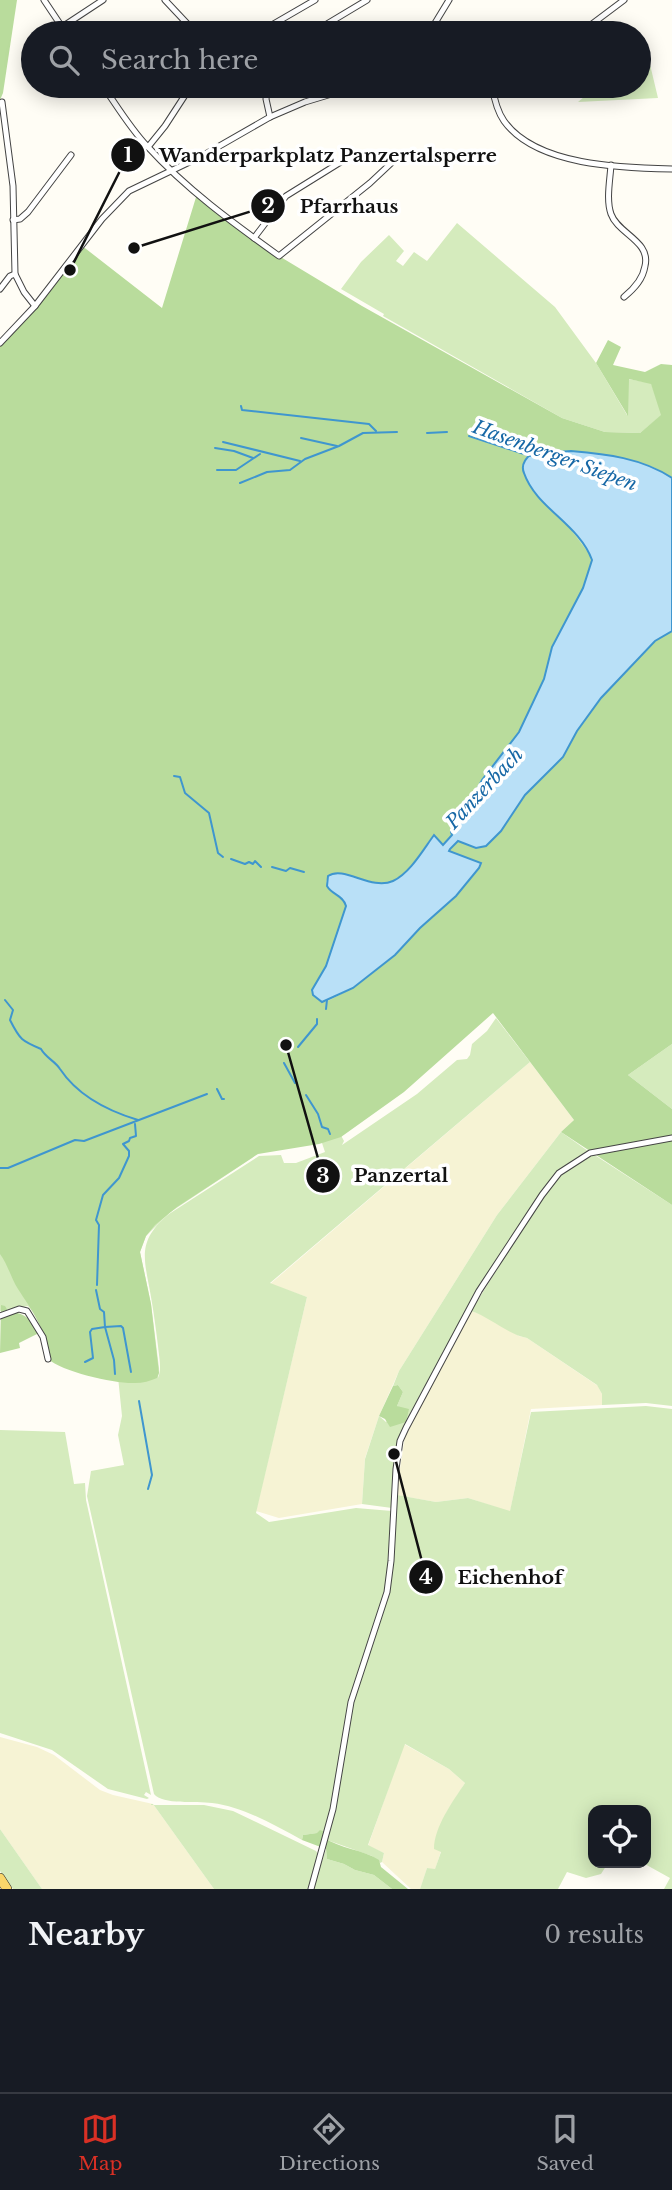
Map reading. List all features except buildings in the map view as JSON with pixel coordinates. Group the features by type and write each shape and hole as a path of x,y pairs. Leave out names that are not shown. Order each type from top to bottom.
{"main road":[{"path":"0,1878 8,1889"}],"street":[{"path":"44,0 58,21"},
{"path":"76,21 103,0"},
{"path":"165,0 185,21"},
{"path":"279,21 315,0"},
{"path":"332,21 367,0"},
{"path":"436,21 449,0"},
{"path":"596,21 624,0"},
{"path":"112,98 148,147 171,170 219,212 279,256 370,183 402,153"},
{"path":"148,147 183,98"},
{"path":"266,98 270,117"},
{"path":"0,343 35,306 122,196 136,186 270,117 318,98"},
{"path":"495,98 501,117 512,131 525,142 553,154 611,165 672,169"},
{"path":"2,102 13,186 15,274 35,306"},
{"path":"13,220 20,219 28,212 71,155"},
{"path":"254,238 286,196 344,160"},
{"path":"611,165 612,215 640,245 646,257 645,269 638,283 624,297"},
{"path":"0,289 10,276 15,274"},
{"path":"311,1889 335,1799 351,1702 387,1592 400,1441 470,1306 559,1173 590,1153 672,1138"},
{"path":"0,1316 19,1309 27,1311 43,1337 48,1359"}],"shaded area":[{"path":"530,1062 574,1120 561,1132 497,1215 399,1371 379,1416 365,1458 362,1504 279,1518 256,1511 307,1297 270,1284"},
{"path":"471,1311 527,1338 598,1386 602,1394 602,1405 531,1409 510,1512 468,1498 436,1502 396,1495 405,1436"},
{"path":"0,1737 37,1747 54,1755 100,1790 153,1804 214,1889 42,1889 0,1829"},
{"path":"404,1744 449,1769 465,1783 446,1813 441,1851 435,1870 427,1868 420,1889 411,1889 382,1862 384,1853 368,1846"}],"green space":[{"path":"0,0 17,0 0,100"},
{"path":"651,69 658,98 578,102 583,98 651,98"},
{"path":"197,194 279,256 362,306 562,418 605,432 640,433 661,415 651,384 629,379 628,416 596,363 608,340 621,347 613,365 645,372 661,364 672,365 672,478 642,463 588,453 551,451 536,453 526,458 568,526 590,555 591,562 583,588 552,647 544,679 519,732 482,780 452,835 443,846 433,835 415,861 392,881 375,883 342,874 328,876 326,882 333,893 345,902 346,911 326,966 311,992 326,1002 353,988 395,955 456,896 479,868 449,851 450,849 457,841 476,848 486,846 501,831 525,795 563,757 577,731 601,698 655,641 672,631 672,1044 628,1075 672,1109 672,1205 561,1132 574,1120 493,1013 404,1092 341,1137 319,1144 258,1154 177,1207 155,1225 146,1236 140,1252 151,1304 159,1373 157,1378 149,1381 126,1383 77,1373 48,1359 45,1339 38,1321 0,1254 0,343 26,316 81,245 162,308"},
{"path":"457,223 555,307 596,363 627,415 628,379 651,383 662,415 640,433 605,432 562,418 383,316 384,314 341,289 361,262 389,235 404,251 396,261 403,266 414,252 427,261"},
{"path":"200,446 672,451 672,699 329,1113 344,1141 342,1145 417,1094 457,1060 467,1059 472,1044 487,1031 496,1018 530,1062 270,1283 307,1297 256,1513 269,1522 356,1508 392,1511 385,1595 360,1669 325,1832 303,1835 302,1840 236,1808 212,1803 165,1800 154,1794 87,1496 91,1471 124,1465 118,1435 122,1416 118,1377 51,1345 36,1315 28,1306 0,1311 0,1146","holes":["305,1108 315,1122 325,1152 296,1163 284,1163 281,1155 259,1156 169,1214 158,1224 169,1213 252,1158","158,1224 151,1234 145,1262 159,1359 160,1371 158,1378 151,1304 140,1252 146,1236"]},
{"path":"672,1044 672,1109 628,1075"},
{"path":"561,1132 588,1151 559,1170 545,1186 422,1391 402,1431 395,1458 392,1508 362,1504 365,1459 379,1416 386,1422 400,1408 397,1406 403,1392 398,1385 393,1386 399,1371 497,1215"},
{"path":"593,1154 672,1205 672,1406 646,1403 602,1405 602,1394 597,1385 527,1338 471,1311 546,1191 569,1167"},
{"path":"1,1305 8,1311 26,1317 39,1333 19,1343 20,1348 0,1353"},
{"path":"398,1385 403,1392 397,1406 409,1409 406,1422 390,1427 385,1419 379,1416 393,1386"},
{"path":"646,1406 672,1409 672,1889 664,1889 670,1878 651,1867 651,1805 588,1805 588,1868 605,1868 601,1874 586,1878 567,1872 558,1889 420,1889 427,1868 435,1869 441,1852 434,1849 437,1832 465,1783 449,1769 405,1744 368,1845 384,1853 382,1862 327,1840 353,1704 390,1590 397,1495 436,1502 468,1498 510,1511 531,1412"},
{"path":"0,1430 65,1432 74,1484 85,1483 86,1500 151,1795 146,1792 144,1795 149,1798 147,1799 108,1789 52,1750 0,1733"},
{"path":"153,1804 204,1805 233,1811 316,1851 318,1854 308,1889 214,1889"},
{"path":"0,1829 42,1889 13,1889 0,1871"},
{"path":"320,1830 325,1832 323,1837 330,1841 379,1860 381,1867 408,1889 392,1889 374,1875 327,1859 326,1849 302,1840 303,1835"},
{"path":"326,1849 327,1859 374,1875 392,1889 313,1889"}],"water":[{"path":"571,451 636,461 672,478 672,631 655,641 601,698 577,731 563,757 525,795 501,831 486,846 476,848 458,841 450,849 449,851 481,863 456,896 395,955 353,988 322,1002 313,995 312,990 326,966 346,906 327,886 328,876 334,873 376,883 393,881 411,867 434,835 443,845 452,835 451,832 482,780 519,732 544,679 552,647 583,588 592,560 578,536 538,496 523,468 525,460 531,454"}],"waterway":[{"path":"241,406 242,410 369,424 376,431"},
{"name":"Hasenberger Siepen","path":"240,483 267,472 290,470 305,459 363,433 397,432"},
{"name":"Hasenberger Siepen","path":"427,433 447,432"},
{"name":"Hasenberger Siepen","path":"469,436 530,456"},
{"path":"301,438 337,446"},
{"path":"223,442 300,461"},
{"path":"215,448 253,458"},
{"path":"217,470 236,470 260,454"},
{"path":"174,776 180,777 185,793 209,813 218,853 223,857"},
{"path":"231,859 245,864 253,864 255,861 261,867"},
{"path":"272,867 304,872"},
{"path":"5,1000 13,1010 10,1020 22,1039 41,1049 85,1095 105,1107 138,1120"},
{"name":"Panzerbach","path":"326,1009 327,1000"},
{"name":"Panzerbach","path":"298,1047 317,1024 317,1019"},
{"path":"284,1063 295,1083"},
{"name":"Panzerbach","path":"217,1089 224,1099"},
{"name":"Panzerbach","path":"0,1168 8,1168 75,1140 84,1141 207,1094"},
{"path":"306,1095 318,1114 322,1127 328,1129 330,1134"},
{"path":"97,1285 99,1225 96,1220 103,1195 119,1178 129,1156 129,1151 123,1144 136,1136 135,1124"},
{"path":"96,1290 100,1309 104,1312 105,1327 123,1328 131,1372"},
{"path":"85,1362 93,1358 90,1332 92,1329 105,1327 115,1374"},
{"path":"139,1401 152,1475 148,1489"}],"place":[{"name":"Pfarrhaus","path":"134,248"},
{"name":"Wanderparkplatz Panzertalsperre","path":"70,270"},
{"name":"Panzertal","path":"286,1045"},
{"name":"Eichenhof","path":"394,1454"}]}
